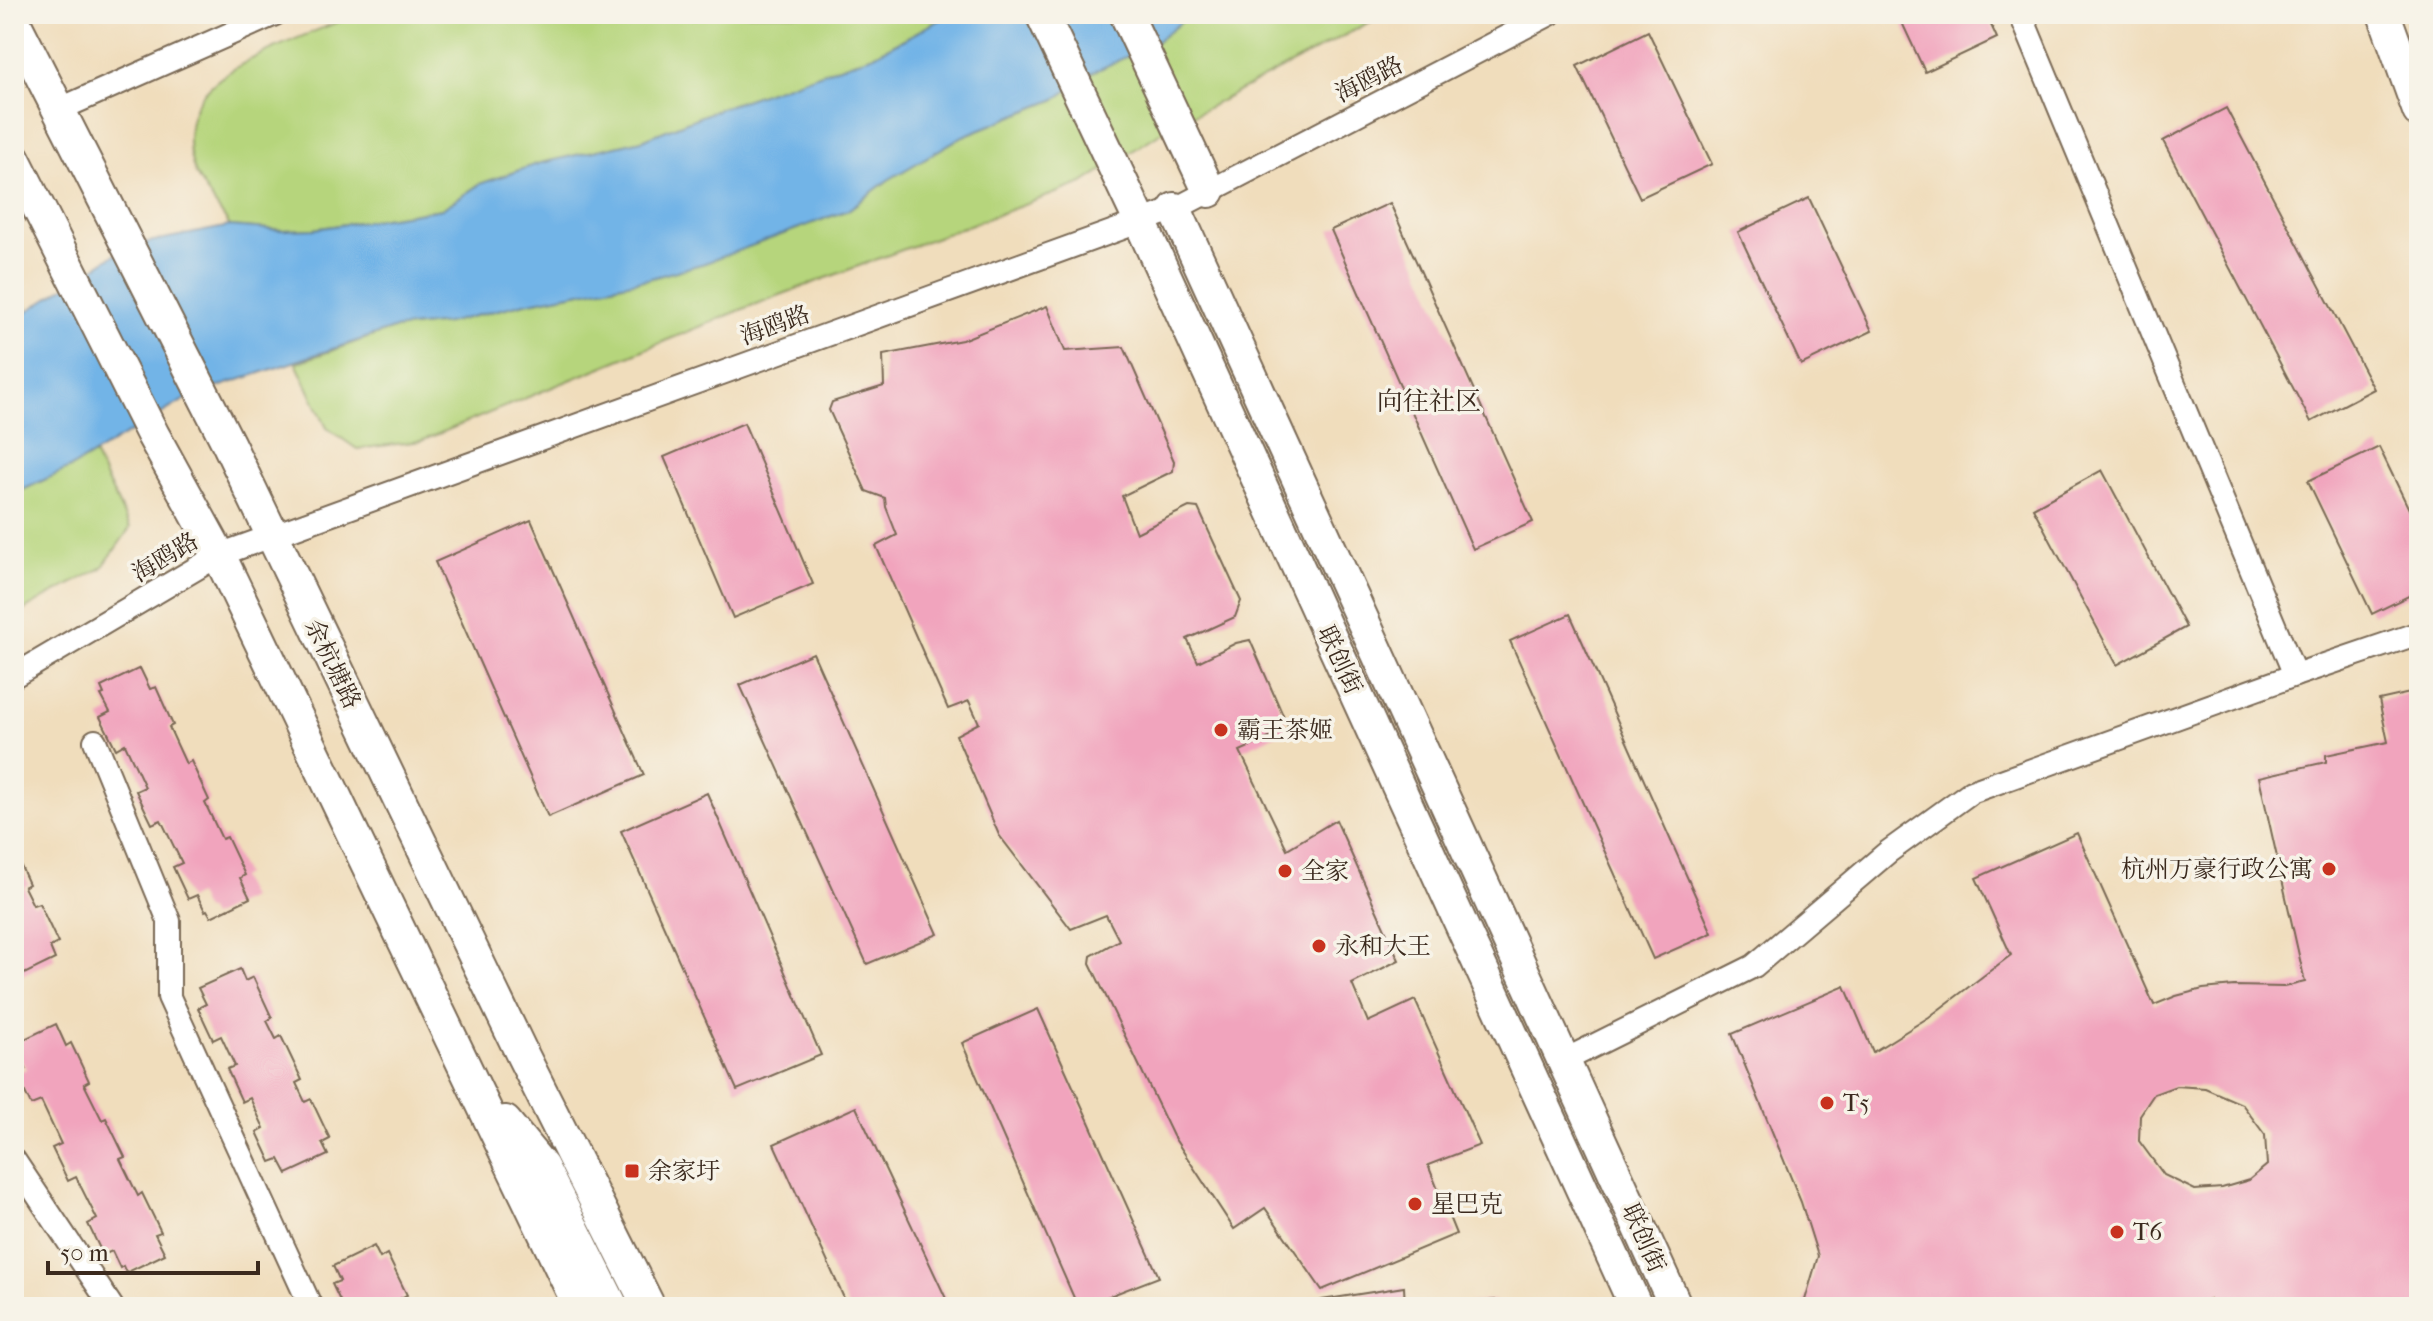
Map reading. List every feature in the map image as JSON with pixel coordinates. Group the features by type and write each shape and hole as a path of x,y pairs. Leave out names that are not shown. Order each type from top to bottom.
{"street":[{"path":"58,110 275,14"},
{"name":"联创街","path":"1042,14 1140,221 1636,1307"},
{"path":"1126,14 1209,191"},
{"name":"海鸥路","path":"14,676 219,555 271,534 1175,209 1550,14"},
{"path":"2384,14 2419,111"},
{"path":"2023,20 2295,675"},
{"name":"余杭塘路","path":"14,22 229,445 523,1056 649,1307"},
{"path":"14,159 153,435 219,555 580,1307"},
{"name":"联创街","path":"1175,209 1676,1307"},
{"path":"1563,1061 1754,966 1888,852 1971,792 2419,633"},
{"path":"95,741 169,921 169,997 311,1307"},
{"path":"523,1056 550,1153 626,1307"},
{"path":"472,1082 542,1167 612,1307"},
{"path":"14,1160 112,1307"}],"green space":[{"path":"357,14 951,14 874,55 724,107 642,140 537,164 480,184 442,209 314,229 230,226 192,163 189,140 196,106 209,88 239,66"},
{"path":"1191,14 1385,14 1160,133 1083,183 748,307 421,441 357,449 327,428 296,363 393,329 447,323 525,303 648,279 848,210 888,180 963,136 1056,99 1093,72 1152,45"},
{"path":"14,280 28,311 14,320"},
{"path":"94,454 130,528 102,568 14,616 14,494"}],"water":[{"path":"951,14 1191,14 1152,45 1093,72 1056,99 963,136 888,180 848,210 705,263 648,279 525,303 447,323 393,329 191,396 72,467 14,494 14,320 128,246 230,226 314,229 442,209 480,184 537,164 642,140 724,107 874,55"}],"building":[{"path":"1898,14 1986,14 1997,38 1925,72"},
{"path":"1648,31 1712,164 1640,198 1577,66"},
{"path":"2226,108 2374,389 2311,422 2163,141"},
{"path":"1809,198 1872,331 1801,365 1738,232"},
{"path":"1390,203 1533,522 1473,549 1331,230"},
{"path":"1047,306 1065,351 1124,347 1174,461 1173,471 1122,496 1136,533 1189,507 1198,508 1241,601 1235,617 1187,639 1198,662 1236,643 1250,640 1289,729 1240,751 1287,849 1336,820 1399,960 1352,984 1368,1022 1415,1000 1480,1145 1428,1165 1456,1234 1322,1290 1265,1208 1234,1229 1173,1136 1090,963 1091,956 1119,940 1106,915 1071,929 999,835 956,735 979,723 969,701 948,709 876,546 897,535 885,498 866,491 829,410 832,402 884,386 883,355 962,340"},
{"path":"744,423 813,584 733,618 664,457"},
{"path":"2379,447 2419,530 2419,591 2372,614 2308,481"},
{"path":"2102,470 2186,627 2117,665 2033,508"},
{"path":"531,520 644,775 548,817 435,562"},
{"path":"1570,614 1712,933 1653,959 1510,641"},
{"path":"813,653 938,934 867,964 740,685"},
{"path":"140,668 150,689 156,687 173,725 169,727 186,764 191,761 209,800 205,803 222,839 227,837 245,875 240,878 250,898 211,917 197,895 188,899 173,867 182,863 161,820 152,824 136,791 145,787 125,744 116,749 100,717 110,712 101,695 104,694 101,687"},
{"path":"2419,691 2419,1307 1803,1307 1818,1256 1801,1202 1732,1034 1845,986 1873,1052 1929,1017 2011,955 1976,878 2077,833 2154,1005 2203,989 2284,987 2305,982 2259,777 2326,762 2326,755 2388,742 2379,700","holes":["2176,1086 2205,1088 2242,1104 2265,1135 2267,1165 2249,1180 2222,1188 2195,1190 2164,1175 2139,1141 2140,1115 2154,1094"]},
{"path":"707,793 821,1055 737,1090 621,831"},
{"path":"14,851 29,884 24,887 33,905 39,903 58,943 50,947 55,959 14,979"},
{"path":"240,969 245,981 253,977 272,1018 267,1021 276,1039 281,1036 302,1080 296,1083 305,1102 311,1099 330,1139 322,1143 328,1155 287,1174 279,1159 271,1162 257,1132 264,1128 250,1098 242,1102 227,1069 235,1066 221,1036 213,1040 198,1008 206,1004 198,988"},
{"path":"1038,1009 1159,1277 1081,1307 1078,1307 962,1043"},
{"path":"56,1024 66,1046 71,1043 89,1081 84,1084 102,1120 106,1118 125,1157 120,1159 138,1196 142,1193 161,1232 155,1234 165,1254 126,1273 112,1251 103,1255 88,1224 97,1219 76,1177 68,1181 52,1148 61,1144 41,1101 31,1105 16,1073 26,1069 16,1043"},
{"path":"856,1107 950,1307 848,1307 774,1144"},
{"path":"374,1246 380,1258 387,1254 407,1295 401,1298 406,1307 343,1307 332,1284 340,1281 333,1266"},
{"path":"1404,1287 1405,1307 1306,1307 1322,1300"},
{"path":"1495,1300 1496,1307 1456,1307 1456,1305"}],"place":[{"name":"霸王茶姬","path":"1221,730"},
{"name":"杭州万豪行政公寓","path":"2329,869"},
{"name":"全家","path":"1285,871"},
{"name":"永和大王","path":"1319,946"},
{"name":"T5","path":"1827,1103"},
{"name":"余家圩","path":"632,1171"},
{"name":"星巴克","path":"1415,1204"},
{"name":"T6","path":"2117,1232"}],"district":[{"name":"向往社区","path":"1429,401"}]}
